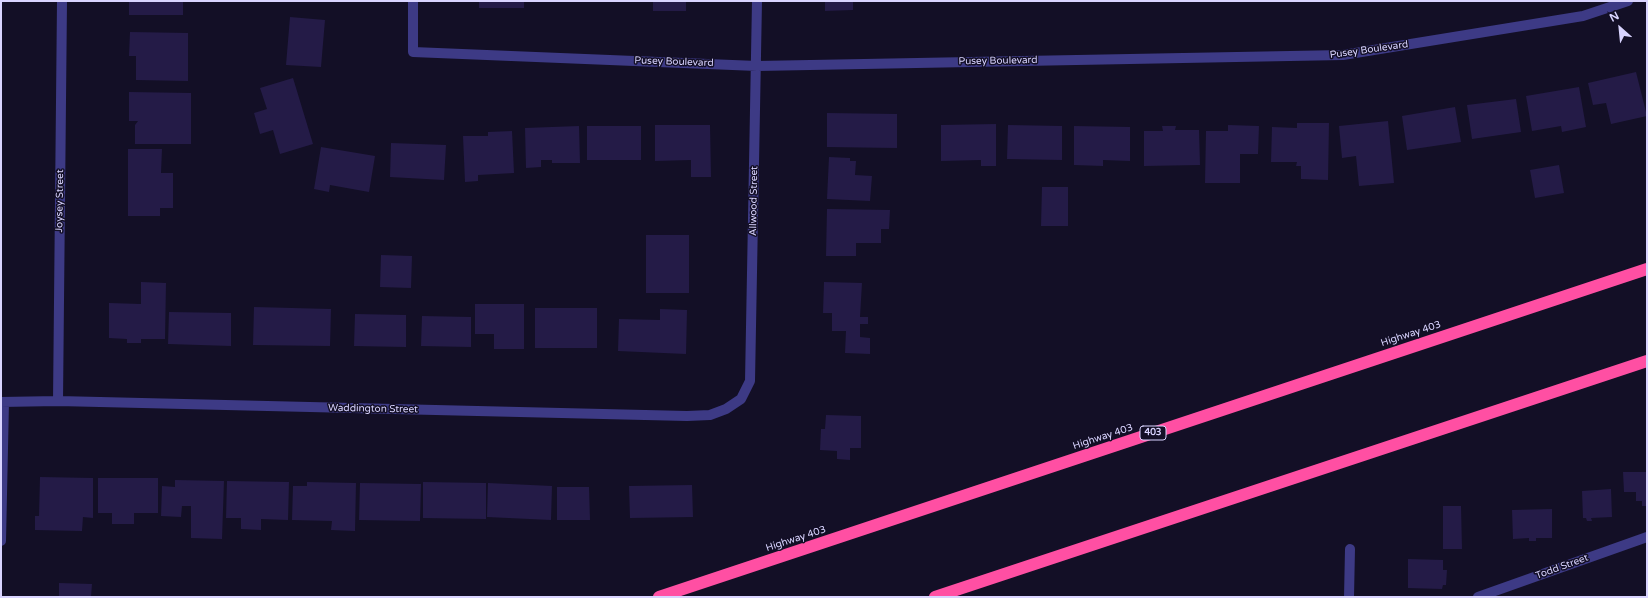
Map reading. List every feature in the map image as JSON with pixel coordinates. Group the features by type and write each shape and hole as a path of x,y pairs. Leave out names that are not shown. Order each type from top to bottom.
{"highway":[{"name":"Highway 403","path":"658,597 1647,269"},
{"path":"935,597 1647,361"}],"street":[{"name":"Joysey Street","path":"58,401 62,1"},
{"name":"Pusey Boulevard","path":"414,1 413,52 757,66 1343,55 1583,16 1628,1"},
{"name":"Allwood Street","path":"741,399 750,381 757,1"},
{"name":"Waddington Street","path":"3,402 58,401 687,416 710,415 726,409 741,399"},
{"path":"1,541 3,402"},
{"name":"Todd Street","path":"1478,597 1647,537"},
{"path":"1348,597 1350,549"}],"building":[{"path":"129,1 183,1 183,15 129,15"},
{"path":"479,1 524,1 524,8 479,8"},
{"path":"653,1 686,1 686,11 653,11"},
{"path":"825,1 853,1 853,10 825,11"},
{"path":"290,17 325,20 321,67 286,65"},
{"path":"130,32 188,33 188,81 136,80 136,56 129,56"},
{"path":"1636,72 1647,116 1611,124 1606,103 1593,105 1588,83"},
{"path":"293,78 313,144 280,154 273,130 260,134 254,113 267,109 260,88"},
{"path":"1579,87 1586,127 1562,132 1561,126 1532,131 1526,96"},
{"path":"129,92 191,93 191,144 135,144 135,125 138,121 129,121"},
{"path":"1516,99 1521,132 1472,139 1467,105"},
{"path":"1455,107 1461,142 1407,150 1402,116"},
{"path":"827,113 897,114 897,148 827,147"},
{"path":"1388,121 1394,183 1359,186 1356,156 1342,158 1339,126"},
{"path":"1297,123 1329,123 1328,180 1301,179 1301,166 1296,166 1297,162 1271,162 1272,127 1297,128"},
{"path":"996,124 996,166 981,166 981,160 941,161 941,125"},
{"path":"655,125 710,125 711,177 691,177 691,160 655,161"},
{"path":"1008,125 1062,126 1062,160 1007,159"},
{"path":"1228,125 1259,126 1258,154 1240,154 1240,183 1205,183 1206,131 1228,131"},
{"path":"579,126 580,163 552,163 552,160 541,160 541,167 526,168 525,128"},
{"path":"587,126 641,126 641,160 587,160"},
{"path":"1074,126 1130,127 1130,161 1103,160 1103,166 1074,165"},
{"path":"1162,126 1176,126 1175,130 1199,130 1200,165 1144,166 1144,131 1163,131"},
{"path":"512,131 514,173 478,175 478,181 465,182 463,136 488,136 488,132"},
{"path":"391,143 446,145 444,180 390,177"},
{"path":"321,147 375,156 369,192 330,185 329,192 314,189"},
{"path":"128,149 162,149 161,173 173,173 173,208 160,208 160,216 128,216"},
{"path":"829,157 850,158 850,161 856,161 855,175 872,176 870,201 827,199"},
{"path":"1559,165 1564,193 1535,198 1530,170"},
{"path":"1042,187 1068,187 1068,226 1041,226"},
{"path":"827,209 890,210 889,229 881,229 881,243 856,243 856,256 826,256"},
{"path":"646,235 689,235 689,293 646,293"},
{"path":"381,255 412,256 411,288 380,287"},
{"path":"141,282 166,283 165,339 141,339 141,343 127,343 127,339 109,338 109,303 141,304"},
{"path":"824,282 862,283 860,317 868,317 868,324 860,324 860,337 870,338 870,354 845,353 846,331 832,331 832,313 823,313"},
{"path":"475,304 524,304 524,349 494,349 494,334 475,334"},
{"path":"254,307 331,309 330,346 253,345"},
{"path":"535,308 597,308 597,348 535,348"},
{"path":"660,309 687,310 686,354 618,351 619,319 660,320"},
{"path":"169,312 231,313 231,346 168,344"},
{"path":"355,314 406,315 406,347 354,346"},
{"path":"422,316 471,317 471,347 421,346"},
{"path":"826,415 861,416 861,448 850,448 850,460 837,459 837,451 820,450 821,429 825,429"},
{"path":"1623,472 1647,472 1647,506 1642,506 1642,501 1636,501 1636,492 1624,492"},
{"path":"40,477 93,478 93,518 83,517 82,531 35,530 35,516 39,516"},
{"path":"98,478 158,478 158,513 134,513 134,524 112,524 112,513 98,513"},
{"path":"175,480 224,481 222,539 191,538 191,506 182,506 181,517 161,516 162,486 175,487"},
{"path":"227,481 289,482 288,520 261,519 261,530 241,529 241,518 226,518"},
{"path":"307,482 356,483 355,531 331,530 332,521 292,520 293,486 307,486"},
{"path":"423,482 486,483 486,519 423,518"},
{"path":"360,483 421,484 420,521 359,520"},
{"path":"488,483 552,486 551,520 487,517"},
{"path":"692,485 693,517 630,518 629,486"},
{"path":"557,487 589,487 590,520 557,520"},
{"path":"1611,489 1612,517 1591,518 1592,521 1587,521 1586,518 1583,518 1582,491"},
{"path":"1443,506 1461,506 1462,549 1443,549"},
{"path":"1552,509 1552,538 1536,538 1536,541 1529,541 1529,538 1513,539 1512,510"},
{"path":"1408,559 1443,560 1443,570 1447,570 1446,585 1443,585 1442,589 1408,588"},
{"path":"59,583 92,584 91,597 59,597"}]}
